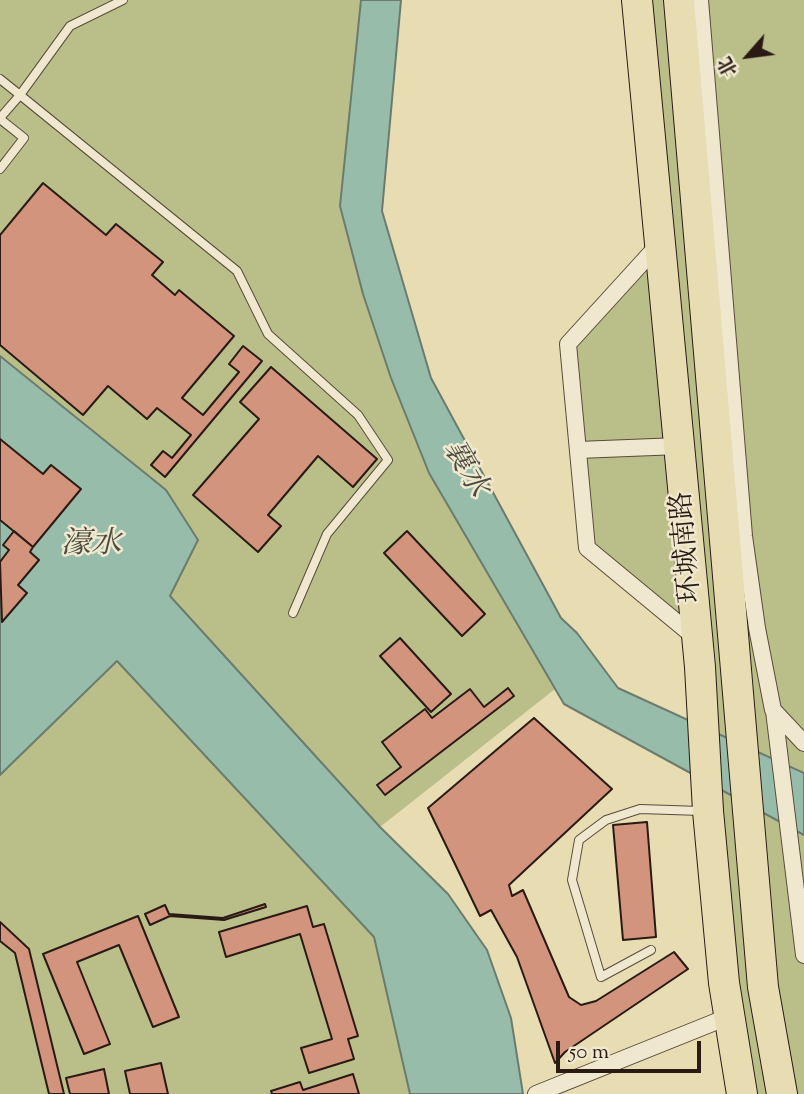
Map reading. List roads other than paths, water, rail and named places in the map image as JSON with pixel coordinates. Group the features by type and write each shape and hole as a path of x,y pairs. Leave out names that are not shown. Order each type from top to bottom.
{"highway":[{"name":"环城南路","path":"637,0 699,653 708,811 730,1016 742,1094"},
{"name":"环城南路","path":"679,0 749,842 763,987 782,1094"}],"street":[{"path":"700,0 744,536 757,628 774,711 804,955"},
{"path":"660,243 568,344 587,548 699,653"},
{"path":"578,450 679,446"},
{"path":"774,711 804,743"},
{"path":"540,1092 730,1016"}],"lane":[{"path":"0,169 24,138 0,118 70,26 123,0"},
{"path":"0,79 237,271 268,334 358,415 388,460 327,534 293,613"},
{"path":"651,950 601,977 572,880 579,840 606,820 640,809 708,811"}],"water":[{"name":"襄水","path":"361,0 401,0 382,211 431,378 561,618 577,633 618,688 804,773 804,835 564,704 429,473 391,378 363,294 340,206"},
{"name":"濠水","path":"0,356 166,490 198,540 170,596 380,827 448,894 487,950 511,1018 523,1094 410,1094 374,937 117,661 0,775"}]}
